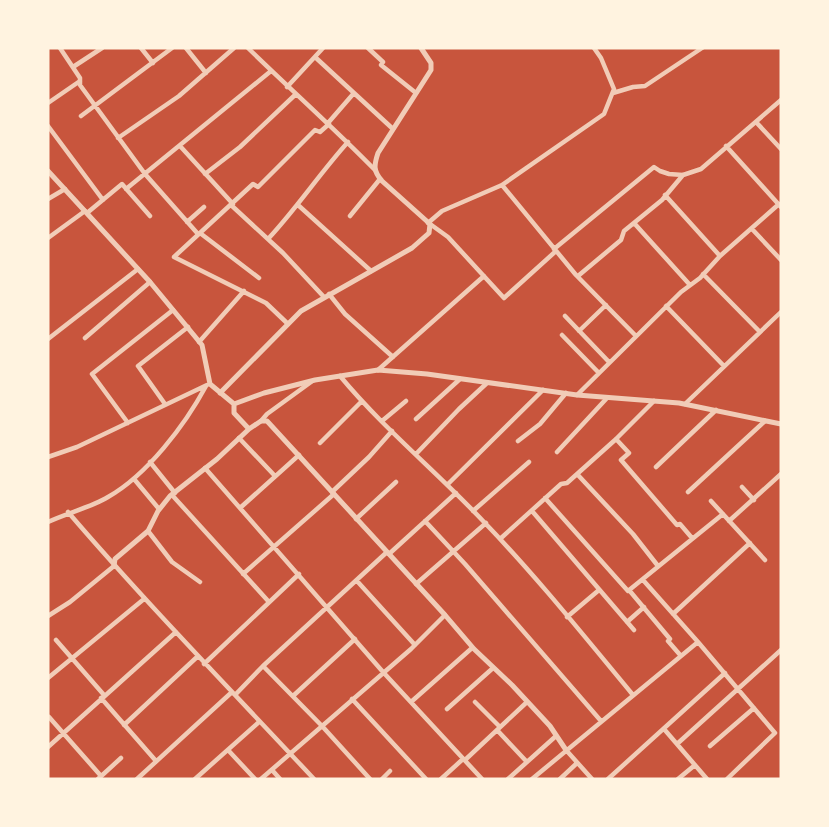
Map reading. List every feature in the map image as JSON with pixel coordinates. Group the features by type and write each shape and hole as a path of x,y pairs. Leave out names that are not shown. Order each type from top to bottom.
{"street":[{"path":"60,48 73,67 80,85 145,174 199,233 259,278"},
{"path":"73,67 102,48"},
{"path":"141,48 153,63"},
{"path":"81,116 172,48"},
{"path":"186,48 206,73"},
{"path":"118,138 179,96 234,48"},
{"path":"248,48 287,87 329,123 375,170 380,179 429,224 448,237 504,298 555,250 654,167 669,174 683,175 701,169 781,100"},
{"path":"368,48 383,62 381,65 416,93"},
{"path":"375,170 378,153 431,70 431,63 421,48"},
{"path":"220,393 301,311 412,248 429,233 429,224 442,211 502,185 604,114 613,93 612,84 594,48"},
{"path":"613,93 645,86 702,48"},
{"path":"287,87 320,49"},
{"path":"315,57 393,129"},
{"path":"126,189 271,70"},
{"path":"48,103 80,81"},
{"path":"288,324 266,303 174,257 253,184 258,187 315,130 320,132 354,93"},
{"path":"205,174 240,147 296,94"},
{"path":"756,122 781,149"},
{"path":"48,126 102,200"},
{"path":"268,239 348,142"},
{"path":"180,146 232,204 345,314 393,357"},
{"path":"577,395 666,306 720,256 780,206 726,146"},
{"path":"48,171 150,282 202,345 208,385 182,424 134,479 100,502 68,512 48,522"},
{"path":"578,276 621,240 624,231 665,195 683,175"},
{"path":"350,216 380,179"},
{"path":"48,238 122,184 150,216"},
{"path":"502,185 578,276 636,336"},
{"path":"48,199 65,189"},
{"path":"665,195 720,256"},
{"path":"298,205 371,271"},
{"path":"187,222 204,207"},
{"path":"634,223 690,285"},
{"path":"752,229 781,260"},
{"path":"48,339 138,269"},
{"path":"703,274 760,332"},
{"path":"378,370 484,276"},
{"path":"85,338 150,282"},
{"path":"199,342 244,291"},
{"path":"579,331 606,305"},
{"path":"666,306 724,366"},
{"path":"128,423 92,374 173,310"},
{"path":"685,404 780,315"},
{"path":"565,316 609,362"},
{"path":"165,404 138,366 188,327"},
{"path":"562,335 598,372"},
{"path":"234,404 264,393 314,381 378,370 577,395 685,404 781,424"},
{"path":"340,376 361,402 456,493 529,569 633,695"},
{"path":"416,419 460,379"},
{"path":"48,616 70,602 114,566 115,559 148,531 159,509 173,494 267,414 314,381"},
{"path":"416,454 487,382"},
{"path":"208,385 234,404"},
{"path":"48,457 78,447 208,385"},
{"path":"447,485 543,390"},
{"path":"518,441 540,424 566,393"},
{"path":"557,452 607,398"},
{"path":"382,422 406,401"},
{"path":"500,539 561,484 567,483 654,401"},
{"path":"320,443 361,402"},
{"path":"234,404 234,413 249,429"},
{"path":"656,467 716,410"},
{"path":"688,492 766,420"},
{"path":"261,421 270,423 445,615 472,648 527,702 592,779"},
{"path":"243,574 333,493 392,431"},
{"path":"239,438 275,476"},
{"path":"616,439 628,453 621,460 677,525 680,524 692,538"},
{"path":"240,508 298,454"},
{"path":"150,462 173,494 269,602"},
{"path":"473,511 529,462"},
{"path":"205,468 383,672 482,779"},
{"path":"577,474 633,534 658,566"},
{"path":"729,521 781,474"},
{"path":"134,479 159,509"},
{"path":"356,519 396,482"},
{"path":"742,488 754,500"},
{"path":"137,779 456,493"},
{"path":"545,498 644,607 681,656"},
{"path":"711,501 765,560"},
{"path":"532,511 634,630"},
{"path":"68,512 197,657 314,779"},
{"path":"629,590 723,514"},
{"path":"426,521 601,721"},
{"path":"416,584 486,523"},
{"path":"148,531 172,562 200,582"},
{"path":"673,614 750,543"},
{"path":"204,664 298,574"},
{"path":"643,580 775,733 727,779"},
{"path":"357,581 415,645"},
{"path":"567,617 598,590"},
{"path":"48,678 144,599"},
{"path":"627,622 644,607"},
{"path":"261,779 415,645 445,615"},
{"path":"48,747 176,632"},
{"path":"293,696 356,639"},
{"path":"56,640 156,761"},
{"path":"532,779 698,642"},
{"path":"411,702 472,648"},
{"path":"677,744 781,650"},
{"path":"124,724 197,657"},
{"path":"263,666 370,779"},
{"path":"447,709 493,668"},
{"path":"608,779 725,673"},
{"path":"352,699 426,779"},
{"path":"475,702 527,762"},
{"path":"441,779 527,702"},
{"path":"710,746 754,708"},
{"path":"48,717 100,777 121,758"},
{"path":"195,779 259,722"},
{"path":"664,729 707,779"},
{"path":"508,779 556,736"},
{"path":"228,750 255,779"},
{"path":"560,779 577,763"},
{"path":"678,779 695,765"},
{"path":"272,770 280,779"},
{"path":"382,779 390,771"}]}
